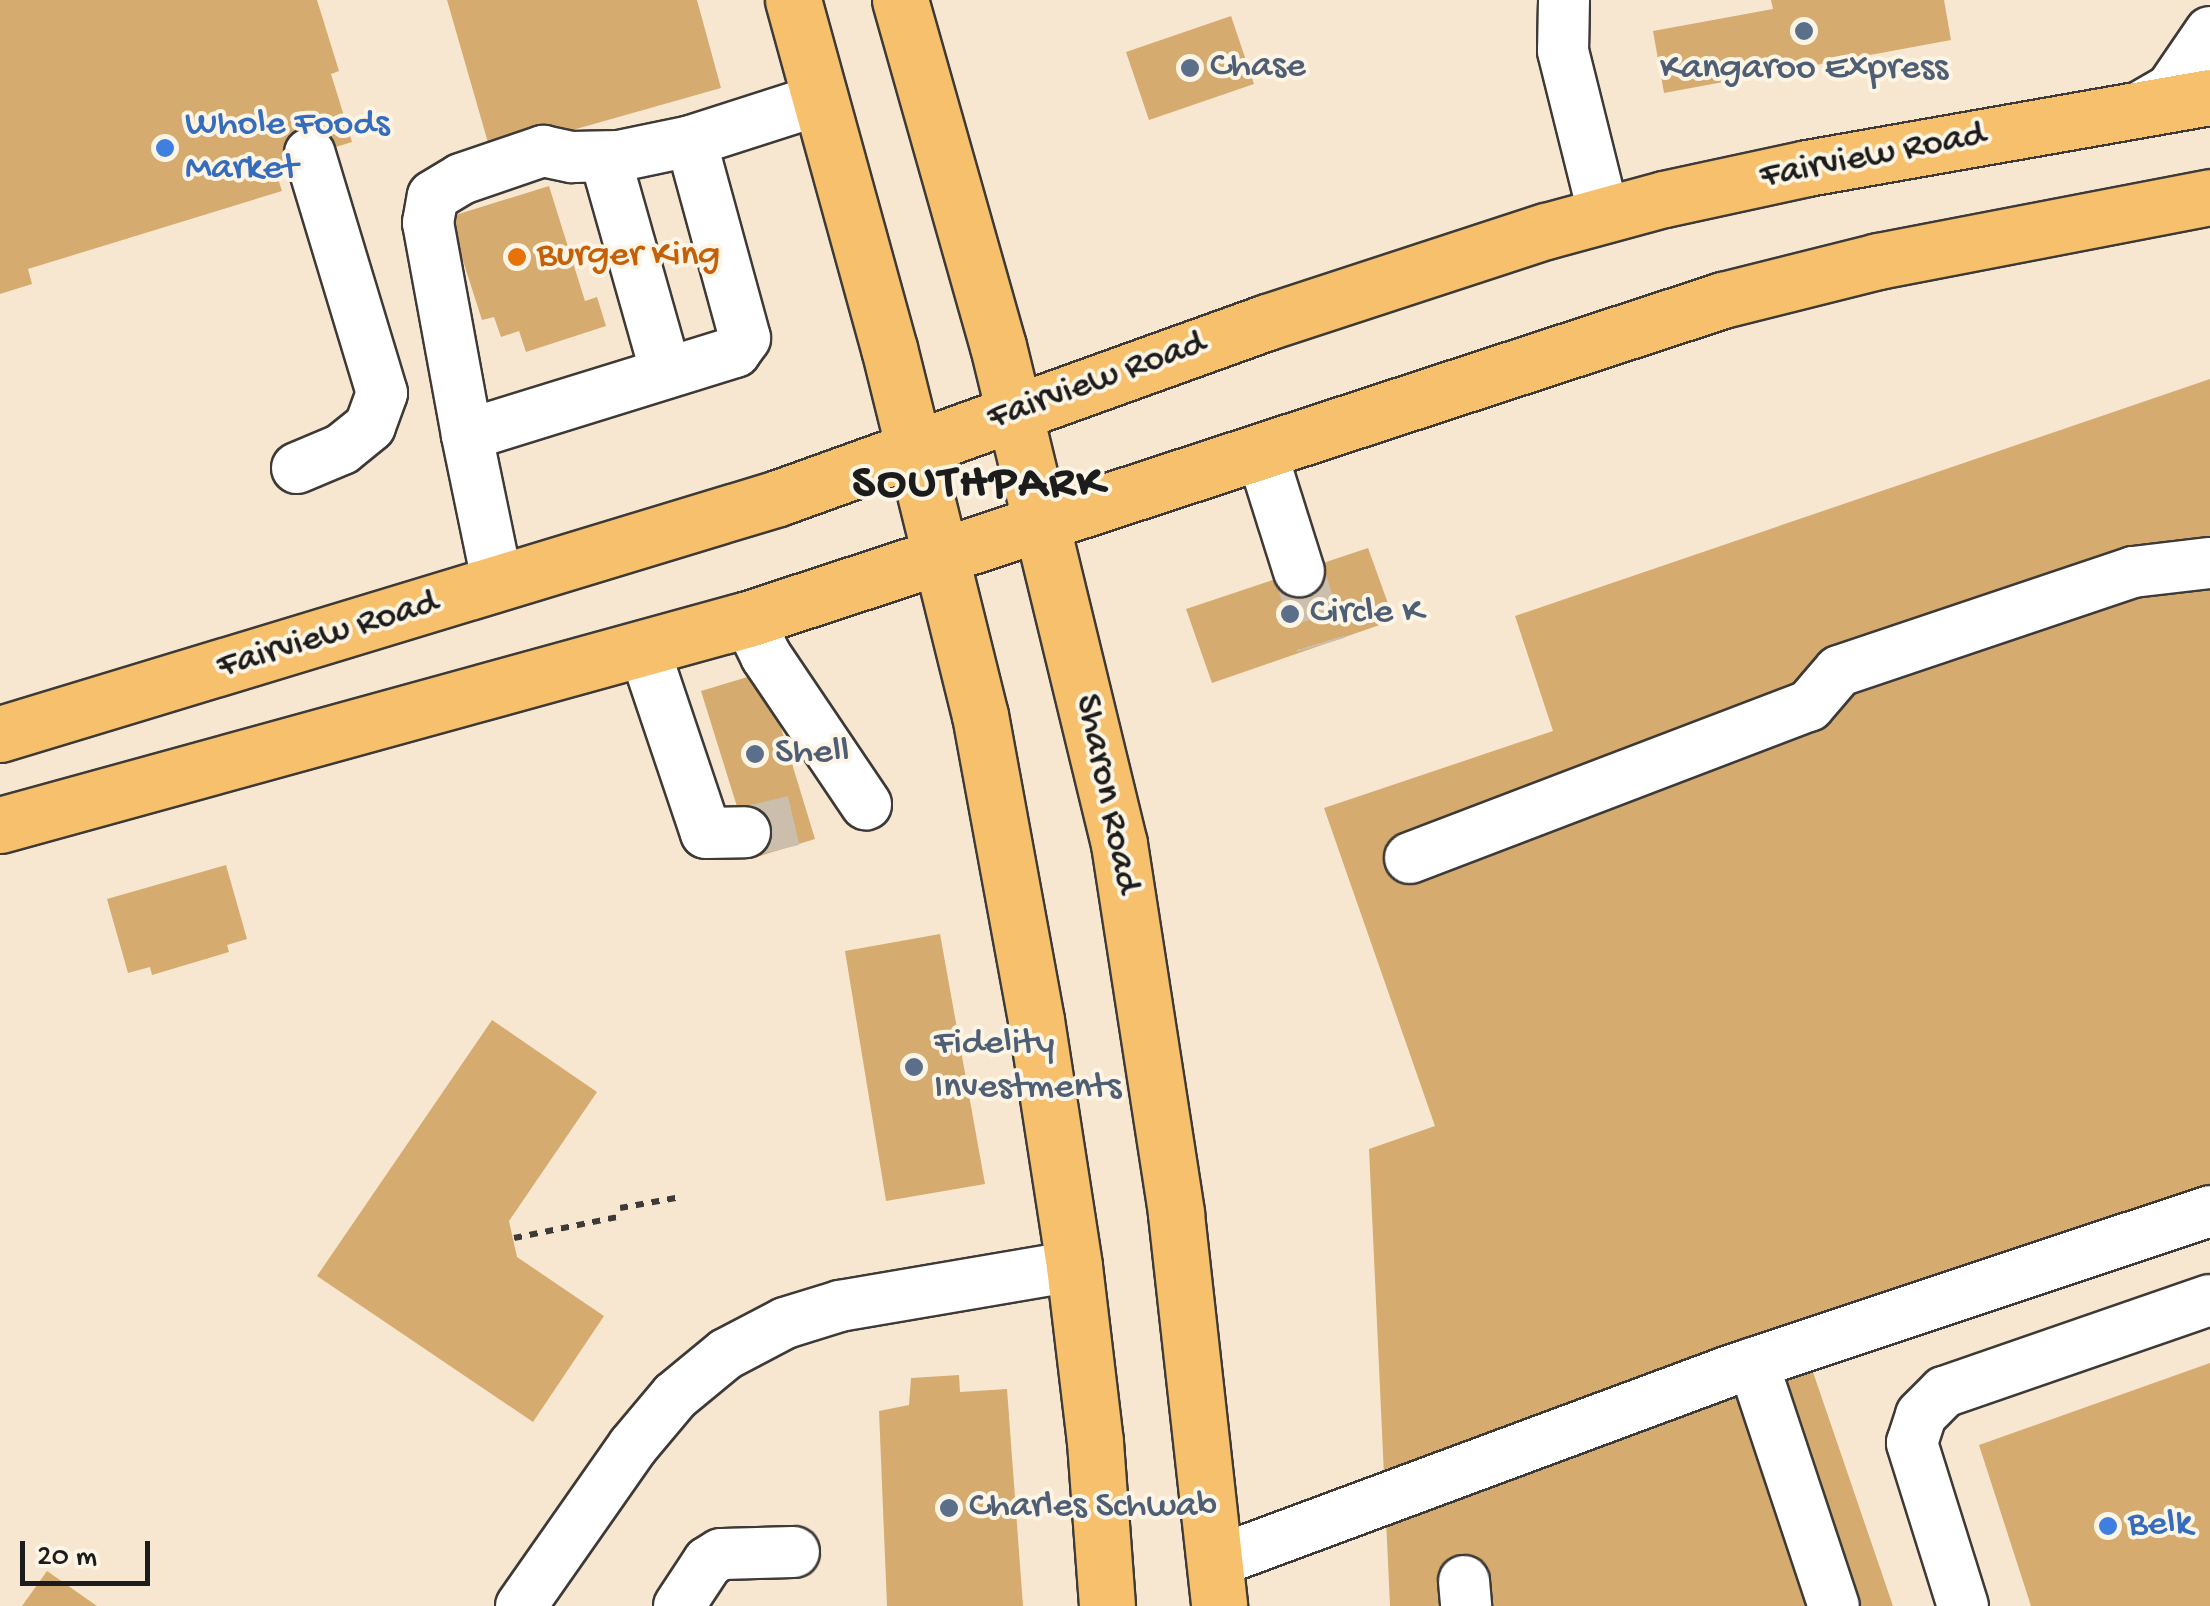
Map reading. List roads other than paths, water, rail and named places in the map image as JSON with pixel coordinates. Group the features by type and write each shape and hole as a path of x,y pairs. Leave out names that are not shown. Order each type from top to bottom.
{"main road":[{"path":"793,0 914,448 980,715 1036,1020 1074,1266 1095,1442 1107,1606"},
{"name":"Sharon Road","path":"900,0 1014,410 1101,758 1125,880 1176,1214 1217,1584"},
{"name":"Fairview Road","path":"0,734 778,498 1014,410 1407,275 1604,215 1807,168 2210,96"},
{"path":"0,825 748,619 1770,288 1914,254 2210,197"}],"street":[{"path":"1564,0 1563,51 1604,215"},
{"path":"2137,109 2171,89 2210,32"},
{"path":"498,585 428,223 433,196 461,180 543,151 572,157 605,157 691,141 819,100"},
{"path":"466,435 735,352 745,338 691,141"},
{"path":"297,468 342,449 370,426 382,393 310,154"},
{"path":"605,157 666,372"},
{"path":"1262,454 1299,571"},
{"path":"1410,858 1809,706 1839,671 2133,572 2210,562"},
{"path":"748,619 766,656 866,804"},
{"path":"644,649 706,833 745,832"},
{"path":"1217,1584 1753,1363 2210,1211"},
{"path":"521,1606 633,1446 675,1396 726,1354 785,1322 840,1306 1074,1266"},
{"path":"1963,1606 1912,1443 1921,1414 1944,1392 2210,1300"},
{"path":"1753,1363 1834,1606"},
{"path":"679,1606 708,1562 720,1554 794,1552"}],"tunnel":[{"path":"1299,571 1321,645"},
{"path":"745,832 809,817"}],"place":[{"name":"Kangaroo Express","path":"1804,31"},
{"name":"Chase","path":"1190,68"},
{"name":"Whole Foods Market","path":"165,148"},
{"name":"Burger King","path":"517,257"},
{"name":"Circle K","path":"1290,614"},
{"name":"Shell","path":"755,754"},
{"name":"Fidelity Investments","path":"914,1067"},
{"name":"Charles Schwab","path":"949,1508"},
{"name":"Belk","path":"2108,1526"}],"district":[{"name":"SOUTHPARK","path":"979,486"}]}
